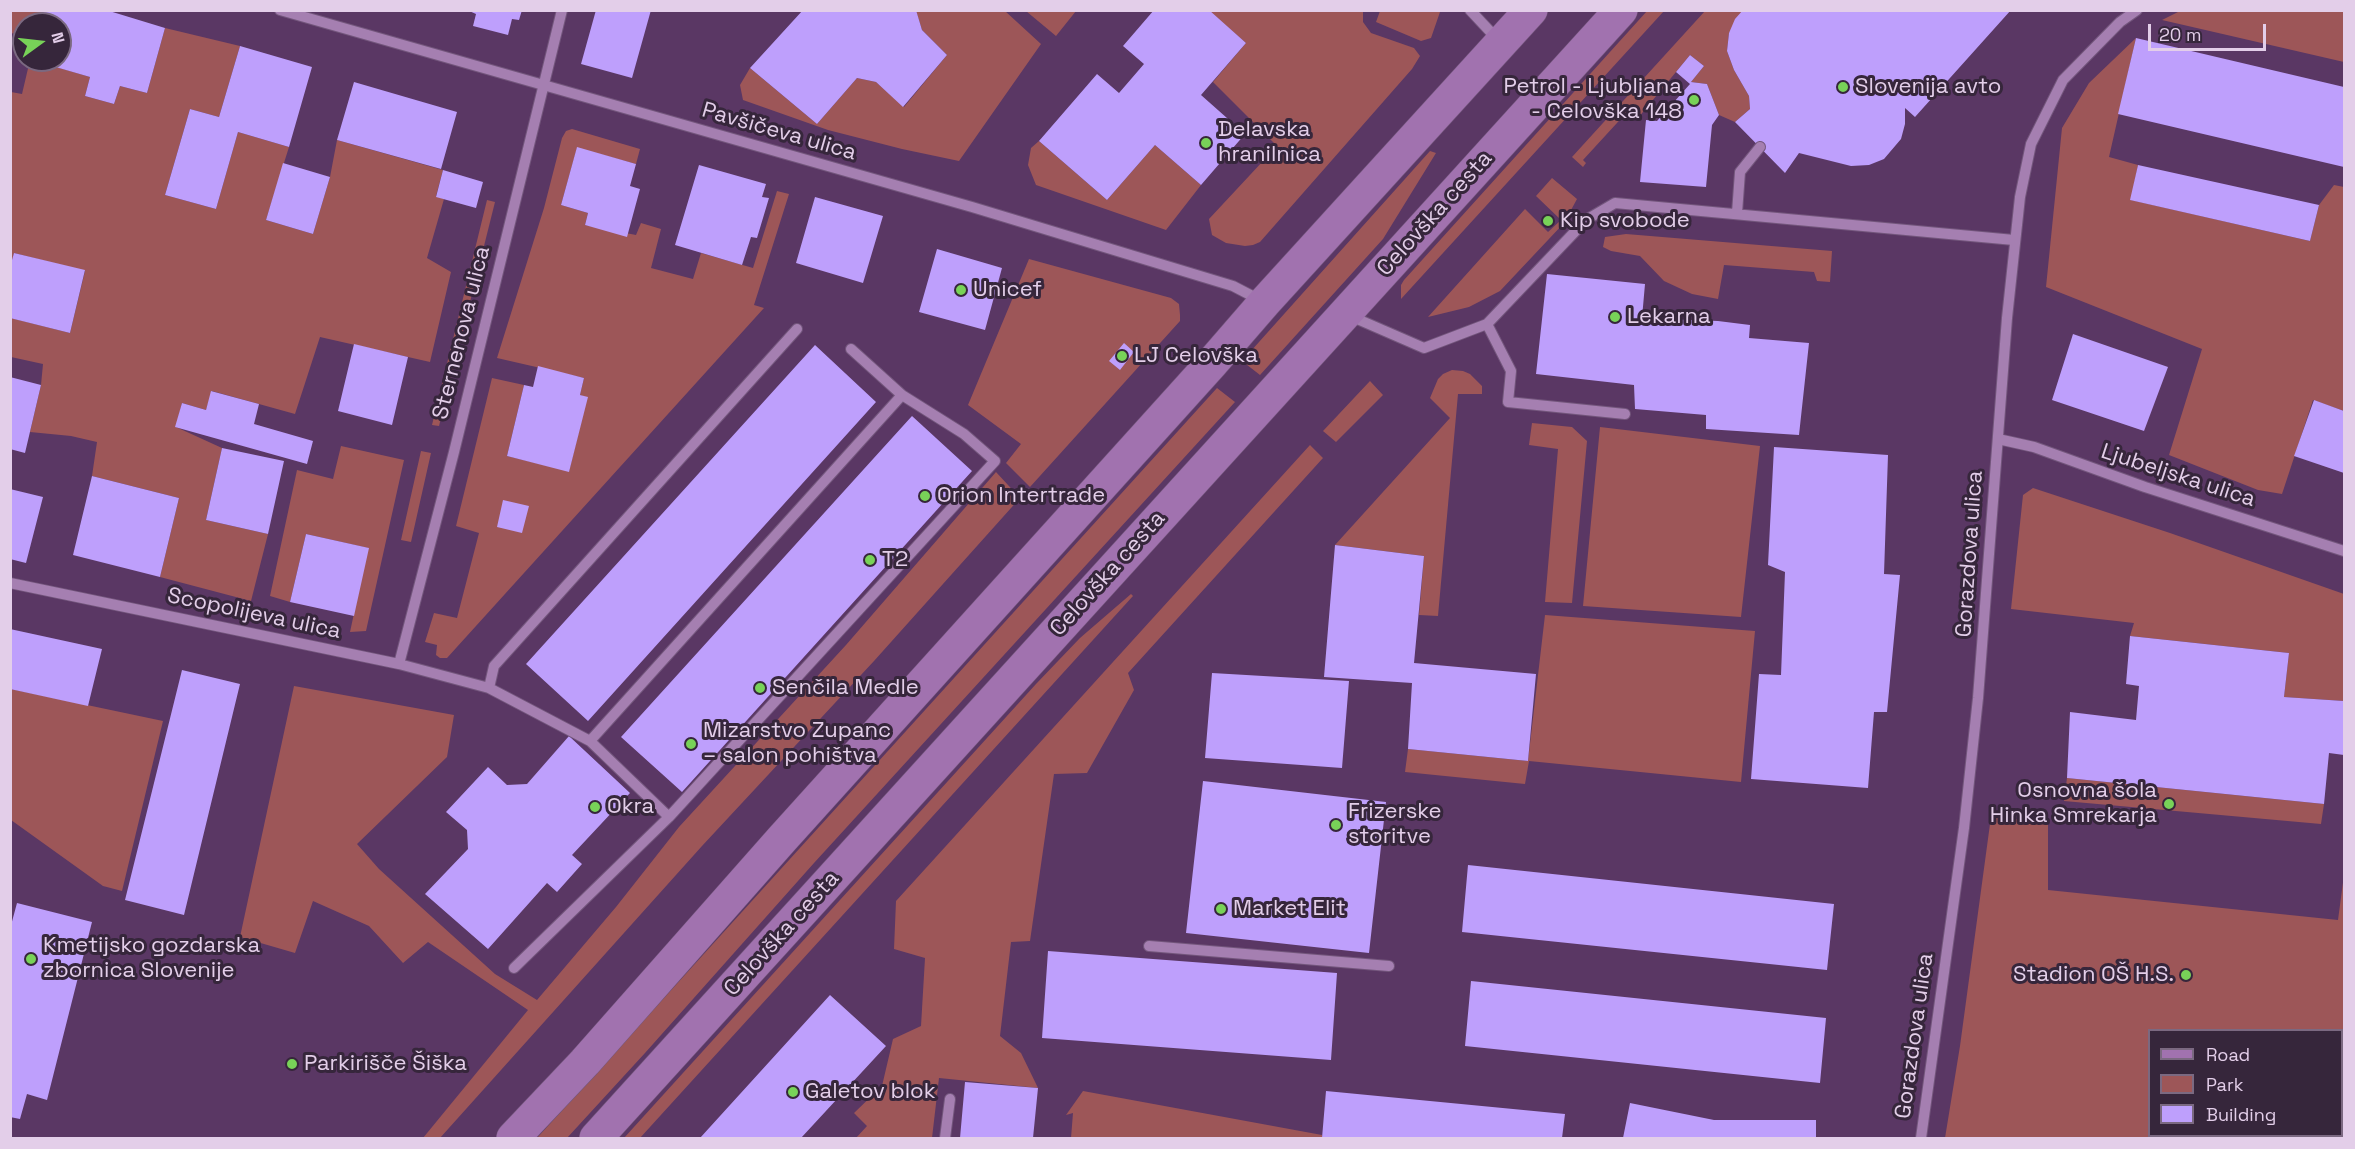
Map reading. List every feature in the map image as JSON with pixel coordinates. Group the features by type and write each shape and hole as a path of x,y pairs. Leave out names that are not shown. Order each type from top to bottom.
{"main road":[{"path":"513,1138 585,1062 782,839 1264,303 1532,10"},
{"name":"Celovška cesta","path":"596,1138 1621,10"}],"street":[{"name":"Pavšičeva ulica","path":"280,10 982,210 1233,286 1264,303"},
{"name":"Sternenova ulica","path":"399,664 454,452 562,10"},
{"path":"1470,10 1502,44"},
{"name":"Gorazdova ulica","path":"1921,1138 1964,828 1978,698 2014,240 2031,144 2063,80 2120,22 2137,10"},
{"path":"1737,213 1740,172 1760,147"},
{"path":"1345,314 1424,348 1487,324 1587,220 1616,203 2014,240"},
{"path":"1487,324 1511,370 1508,402 1625,414"},
{"path":"489,688 494,666 796,329"},
{"path":"514,968 669,817 995,461 964,434 902,395 851,349"},
{"path":"590,741 902,395"},
{"name":"Ljubeljska ulica","path":"1998,440 2034,447 2145,487 2344,551"},
{"name":"Scopolijeva ulica","path":"10,583 399,664 489,688 590,741 669,817"},
{"path":"1149,946 1389,966"},
{"path":"945,1138 950,1099"}],"green space":[{"path":"1438,10 1440,12 1431,38 1421,41 1376,22 1380,11"},
{"path":"10,11 44,11 12,12 11,33"},
{"path":"916,11 1005,11 1041,44 959,161 828,130 743,100 740,85 750,68 817,124 857,78 876,82 904,107 947,55 922,30"},
{"path":"1026,11 1076,11 1056,36"},
{"path":"1209,11 1363,11 1363,22 1371,33 1414,48 1420,56 1412,69 1260,242 1253,245 1226,243 1212,235 1209,219 1277,146 1213,82 1246,43"},
{"path":"1647,11 1664,11 1401,299 1401,285 1404,280"},
{"path":"1705,11 1743,11 1729,33 1727,51 1734,70 1749,96 1750,109 1735,122 1719,115 1707,84 1691,82 1704,66 1690,55 1638,118 1628,111 1583,160 1586,163 1583,167 1572,157"},
{"path":"2180,11 2344,11 2344,62 2162,20"},
{"path":"165,28 240,46 219,117 190,109 165,195 216,209 238,132 289,147 266,220 313,234 330,177 337,140 443,170 436,196 444,199 427,258 451,272 430,362 320,337 295,414 212,391 206,410 182,403 176,427 222,448 206,520 268,534 251,601 160,577 179,498 92,476 97,442 71,436 30,432 41,385 43,364 11,357 11,318 70,333 85,271 14,253 11,267 11,92 22,94 27,72 72,72 90,77 85,96 114,104 120,86 147,93"},
{"path":"2136,38 2109,157 2138,165 2131,200 2310,241 2319,205 2334,185 2344,187 2344,411 2313,400 2282,494 2258,490 2169,455 2202,349 2046,287 2062,128 2089,83"},
{"path":"572,129 640,149 636,164 577,148 561,205 588,213 585,225 636,235 641,223 661,229 651,268 693,279 701,253 753,268 777,191 789,194 754,305 764,308 447,658 440,658 436,655 437,645 425,642 434,613 457,618 479,533 456,526 492,378 524,385 507,456 569,471 587,398 580,395 584,378 497,358 544,208 562,138 566,131"},
{"path":"1039,141 1107,200 1155,145 1201,185 1166,230 1036,185 1028,165 1031,148"},
{"path":"1430,151 1436,153 1383,239 1260,375 1242,361"},
{"path":"1552,178 1577,199 1564,223 1500,291 1469,307 1428,317 1525,209 1548,232 1561,220 1536,196"},
{"path":"487,200 495,202 439,426 432,425"},
{"path":"1626,234 1832,251 1830,282 1817,281 1814,272 1724,265 1718,299 1692,294 1664,281 1640,256 1611,251 1603,247 1605,237"},
{"path":"1029,259 1171,298 1179,304 1180,315 1180,321 1030,487 1006,463 1021,444 968,405"},
{"path":"1452,370 1470,374 1482,386 1482,394 1458,394 1438,616 1419,615 1424,556 1335,545 1450,418 1430,398 1438,379"},
{"path":"1370,381 1383,395 1336,442 1323,431"},
{"path":"1217,388 1235,402 814,863 645,1053 567,1138 537,1138"},
{"path":"1532,423 1572,427 1587,441 1572,603 1545,602 1558,449 1529,445"},
{"path":"1600,427 1760,446 1741,617 1583,606"},
{"path":"1310,445 1323,458 1128,673 1134,690 1087,773 1054,774 1030,941 1011,942 1000,1036 1021,1053 1038,1088 939,1078 932,1138 856,1138 867,1126 854,1113 882,1086 893,1039 921,1026 925,958 894,949 896,901"},
{"path":"341,446 404,460 366,631 350,632 368,548 306,534 290,602 270,596 297,470 333,479"},
{"path":"421,451 431,453 411,542 401,540"},
{"path":"996,472 1020,498 874,661 702,846 440,1138 423,1138 528,1010 428,942 403,963 369,926 313,901 295,953 240,937 294,686 454,715 447,757 357,844 379,869 495,974 537,1000 616,907 679,827 846,645"},
{"path":"2033,488 2344,594 2344,701 2284,697 2289,653 2130,636 2134,623 2011,609 2023,495"},
{"path":"1131,594 1133,596 640,1138 624,1138 1036,684 1080,638"},
{"path":"1545,615 1755,631 1741,782 1529,761 1525,784 1405,772 1408,749 1528,761"},
{"path":"11,689 163,721 122,891 103,886 11,820"},
{"path":"2067,778 2324,804 2321,824 2064,801"},
{"name":"Stadion OŠ H.S.","path":"1996,816 2048,824 2048,890 2338,920 2344,875 2344,1066 2343,1029 2148,1029 2148,1137 2338,1138 1945,1138 1990,824"},
{"path":"1083,1091 1322,1135 1322,1138 1071,1138 1073,1113 1066,1115"}],"building":[{"path":"44,10 106,10 165,28 147,93 120,86 114,104 85,96 90,77 72,72 72,12 43,12"},
{"path":"467,10 522,10 519,20 512,19 508,35 473,26 476,14"},
{"path":"596,10 651,10 632,78 581,64"},
{"path":"803,10 916,10 922,30 947,55 903,107 876,82 857,78 817,124 750,68"},
{"path":"1154,10 1209,10 1246,43 1201,95 1245,134 1201,185 1155,145 1107,200 1039,141 1097,74 1119,93 1144,64 1123,46"},
{"name":"Slovenija avto","path":"1743,10 2011,10 1915,117 1905,108 1905,124 1901,139 1884,159 1869,165 1851,166 1799,153 1785,173 1735,122 1750,109 1749,96 1734,70 1727,51 1729,33 1735,19"},
{"path":"2136,38 2344,87 2344,167 2118,114"},
{"path":"240,46 312,67 289,147 238,132 216,209 165,195 190,109 219,117"},
{"path":"1690,55 1704,66 1691,82 1707,84 1719,115 1712,125 1706,187 1640,182 1646,120 1657,121 1690,84 1676,72"},
{"path":"354,82 457,112 441,169 337,140"},
{"path":"577,147 636,164 630,186 640,189 627,237 585,225 588,213 561,205"},
{"path":"283,163 330,177 313,234 266,220"},
{"path":"699,165 766,184 762,197 769,198 757,238 751,237 742,265 675,245"},
{"path":"2138,165 2319,205 2310,241 2130,200"},
{"path":"443,170 483,182 476,208 436,197"},
{"path":"815,197 883,216 863,283 796,263"},
{"name":"Unicef","path":"937,249 1002,268 985,330 919,312"},
{"path":"14,253 85,270 70,333 10,318 10,267"},
{"path":"1547,274 1645,284 1642,318 1718,321 1750,325 1749,338 1809,343 1799,435 1706,429 1706,415 1635,409 1634,385 1536,374"},
{"path":"2073,334 2168,367 2144,431 2052,400"},
{"name":"LJ Celovška","path":"1124,343 1134,352 1120,370 1109,361"},
{"path":"354,344 408,357 392,425 338,411"},
{"path":"815,345 876,402 588,721 526,664"},
{"path":"538,366 584,378 580,395 588,397 569,472 507,456 524,385 533,387"},
{"path":"10,377 41,385 25,453 10,449"},
{"path":"211,391 259,404 254,424 313,441 307,464 175,427 182,403 206,410"},
{"path":"2314,400 2344,411 2344,473 2294,456"},
{"path":"912,416 972,471 682,792 621,737"},
{"path":"1774,447 1888,455 1884,574 1900,575 1887,712 1874,712 1868,788 1751,779 1759,674 1781,675 1785,572 1768,565"},
{"path":"222,448 284,461 268,534 206,520"},
{"path":"92,476 179,498 160,577 73,555"},
{"path":"10,489 43,497 26,563 10,559"},
{"path":"503,500 529,506 522,533 497,527"},
{"path":"306,534 369,548 354,616 290,602"},
{"path":"1335,545 1424,556 1414,663 1536,674 1528,761 1408,749 1412,683 1324,677"},
{"path":"10,629 102,649 88,706 10,689"},
{"path":"2130,636 2289,653 2284,697 2344,701 2344,755 2329,753 2324,804 2067,778 2070,712 2136,720 2139,686 2126,684"},
{"path":"182,670 240,684 184,915 125,900"},
{"path":"1212,673 1349,681 1342,768 1205,758"},
{"path":"569,736 630,793 572,855 582,864 557,892 547,883 488,949 425,894 468,849 467,830 446,812 488,767 507,785 527,784"},
{"path":"1203,781 1386,802 1369,953 1186,933"},
{"path":"1468,865 1834,904 1827,970 1462,932"},
{"path":"17,903 92,922 47,1100 27,1094 20,1119 10,1117 10,929"},
{"path":"1048,951 1337,973 1331,1060 1042,1038"},
{"path":"1471,981 1826,1018 1820,1083 1465,1046"},
{"name":"Galetov blok","path":"830,995 886,1046 801,1138 700,1138"},
{"path":"965,1082 1038,1088 1033,1138 960,1138"},
{"path":"1326,1091 1565,1114 1562,1138 1322,1138"},
{"path":"1630,1103 1714,1120 1816,1120 1816,1138 1623,1138"}],"place":[{"name":"Slovenija avto","path":"1843,87"},
{"name":"Petrol - Ljubljana - Celovška 148","path":"1694,100"},
{"name":"Delavska hranilnica","path":"1206,143"},
{"name":"Kip svobode","path":"1548,221"},
{"name":"Unicef","path":"961,290"},
{"name":"Lekarna","path":"1615,317"},
{"name":"LJ Celovška","path":"1122,356"},
{"name":"Orion Intertrade","path":"925,496"},
{"name":"T2","path":"870,560"},
{"name":"Senčila Medle","path":"760,688"},
{"name":"Mizarstvo Zupanc – salon pohištva","path":"691,744"},
{"name":"Osnovna šola Hinka Smrekarja","path":"2169,804"},
{"name":"Okra","path":"595,807"},
{"name":"Frizerske storitve","path":"1336,825"},
{"name":"Market Elit","path":"1221,909"},
{"name":"Kmetijsko gozdarska zbornica Slovenije","path":"31,959"},
{"name":"Stadion OŠ H.S.","path":"2186,975"},
{"name":"Parkirišče Šiška","path":"292,1064"},
{"name":"Galetov blok","path":"793,1092"}]}
